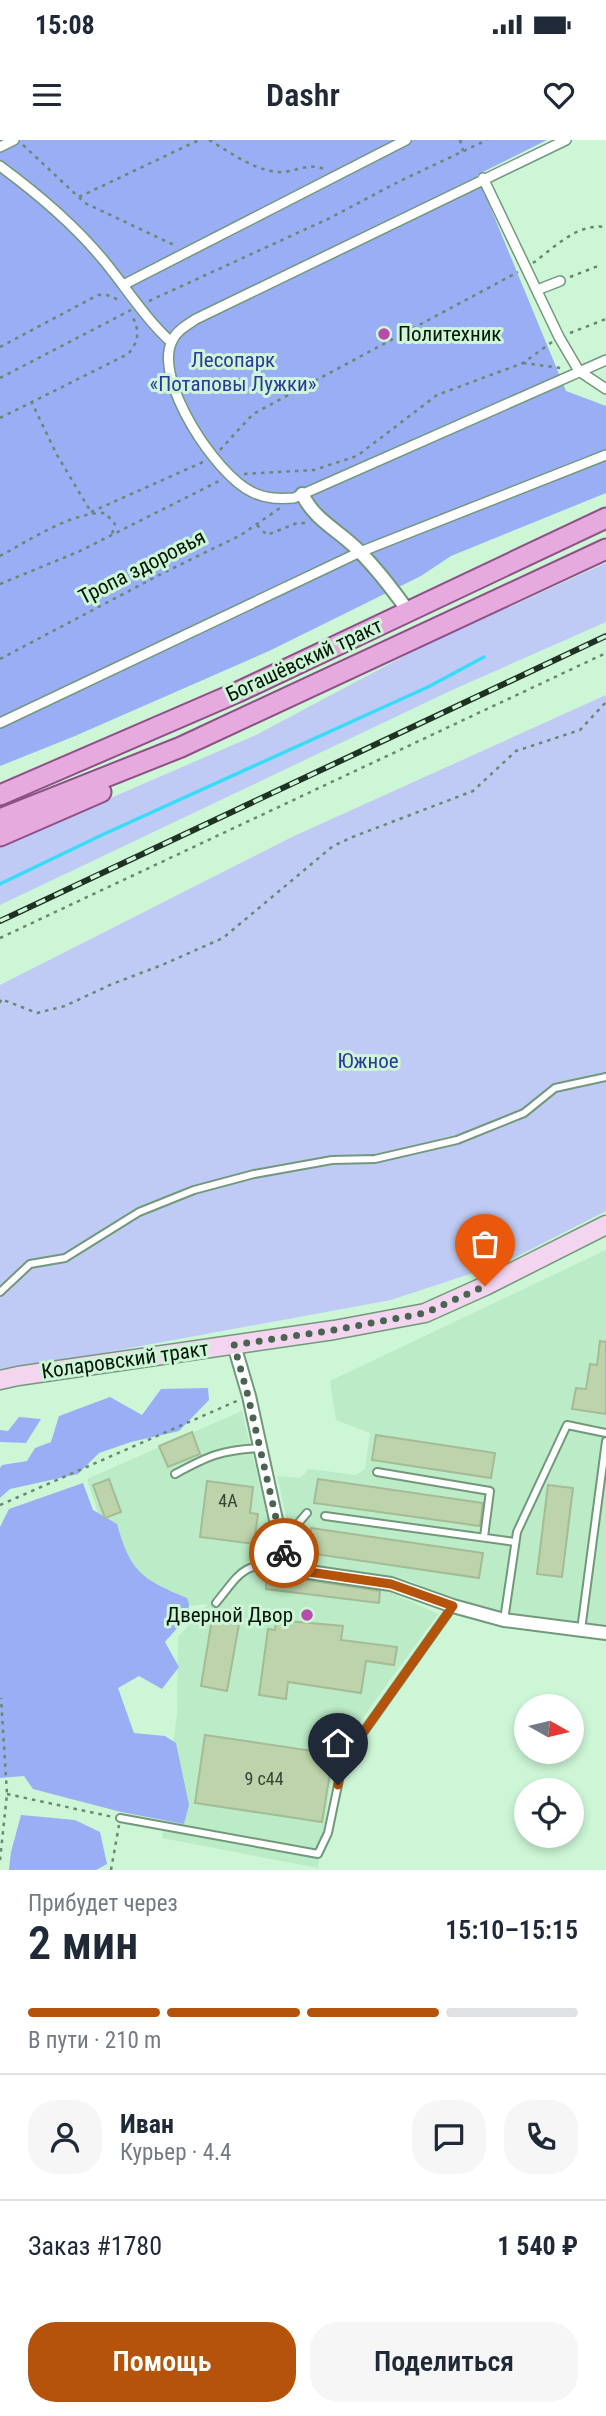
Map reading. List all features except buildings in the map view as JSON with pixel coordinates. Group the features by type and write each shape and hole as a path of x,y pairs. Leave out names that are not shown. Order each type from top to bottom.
{"main road":[{"name":"Богашёвский тракт","path":"0,795 237,692 606,518"},
{"name":"Богашёвский тракт","path":"0,819 181,747 606,549"},
{"path":"0,836 88,799 181,747"},
{"name":"Коларовский тракт","path":"0,1380 334,1330 425,1313 606,1225"}],"street":[{"path":"0,147 16,140"},
{"path":"123,285 406,140"},
{"path":"566,140 214,309 184,327 171,342 169,365 179,399 196,433 213,458 251,492 278,499 298,496 606,360"},
{"path":"0,166 72,226 105,261 152,324 171,342"},
{"path":"483,178 559,337 579,371 606,388"},
{"path":"537,290 560,281"},
{"path":"0,723 360,552 606,455"},
{"path":"298,496 310,511 360,552 391,586 408,611"},
{"path":"234,1345 285,1561 302,1571 391,1584 453,1606 504,1620 606,1633"}],"lane":[{"path":"0,1292 30,1264 65,1258 139,1212 194,1190 254,1174 332,1160 375,1159 457,1140 524,1113 555,1088 606,1077"},
{"path":"504,1620 517,1532 567,1425 606,1433"},
{"path":"581,1630 606,1441"},
{"path":"175,1474 211,1455 229,1449 260,1448"},
{"path":"377,1472 489,1491 484,1537"},
{"path":"279,1530 295,1527 307,1513"},
{"path":"325,1516 515,1542"},
{"path":"216,1603 247,1567 285,1561"},
{"path":"120,1818 318,1854 328,1833 343,1761 453,1606"}],"path":[{"path":"16,140 85,203 188,252"},
{"path":"79,197 199,140"},
{"path":"209,140 259,168 280,172 317,165 337,176"},
{"path":"460,140 463,151"},
{"path":"139,306 330,218 487,140"},
{"path":"0,556 75,518 213,458 253,414 527,268 572,234 592,225 606,227"},
{"path":"560,281 598,266"},
{"path":"0,347 98,295 116,297 129,311 138,331 134,348 128,354 0,418"},
{"path":"0,378 129,311"},
{"path":"112,534 229,475 314,470 357,456 437,395 523,363 579,371"},
{"path":"31,401 57,455 91,512"},
{"name":"Тропа здоровья","path":"0,659 257,525 298,496"},
{"name":"Тропа здоровья","path":"0,584 80,551 112,534 115,524 105,513 91,512"},
{"path":"257,525 267,535 297,523 325,524"},
{"path":"0,938 606,653"},
{"path":"0,1003 1,999 37,1013 65,1006 223,938 333,846 473,791 516,751 580,730 606,702"},
{"path":"0,1504 248,1396"},
{"path":"0,1860 7,1794 1,1699"},
{"path":"7,1794 120,1818 111,1870"}],"shaded area":[{"path":"606,1250 606,1628 506,1614 429,1592 412,1581 307,1566 294,1551 277,1476 300,1478 309,1469 356,1475 365,1469 370,1433 336,1420 330,1381"},
{"path":"242,1411 274,1545 284,1569 390,1592 438,1614 351,1734 336,1747 318,1868 162,1838 177,1713 178,1637 208,1604 139,1612 109,1547 87,1479"}],"green space":[{"name":"Лесопарк «Потаповы Лужки»","path":"0,140 547,140 477,175 566,391 606,406 606,493 451,556 421,576 269,651 0,766"},
{"path":"606,563 606,622 450,691 0,905 0,846 256,735 425,645"},
{"name":"Южное","path":"606,695 606,1211 506,1262 391,1300 0,1372 0,985 292,837"},
{"path":"208,1388 209,1400 179,1431 131,1442 99,1453 78,1474 10,1489 0,1498 2,1465 27,1461 35,1448 51,1442 59,1416 110,1397 142,1415 161,1389"},
{"path":"19,1417 41,1419 26,1443 0,1442 0,1430 8,1431"},
{"path":"83,1483 93,1510 117,1524 128,1554 140,1572 159,1585 187,1598 189,1604 183,1621 165,1642 179,1667 162,1689 139,1676 118,1688 134,1733 165,1736 176,1743 189,1805 184,1824 121,1812 33,1789 24,1776 0,1778 0,1527 9,1509"},
{"path":"21,1815 75,1820 100,1832 107,1864 96,1870 9,1870"}],"waterway":[{"path":"0,884 428,687 484,657"}],"railway":[{"path":"0,921 606,636"}],"way so far":[{"path":"284,1553 234,1345 425,1313 485,1286"}],"place":[{"name":"Политехник","path":"384,334"},
{"name":"Дверной Двор","path":"307,1615"}],"route":[{"path":"284,1553 285,1561 302,1571 391,1584 453,1606 343,1761 338,1785"}]}
